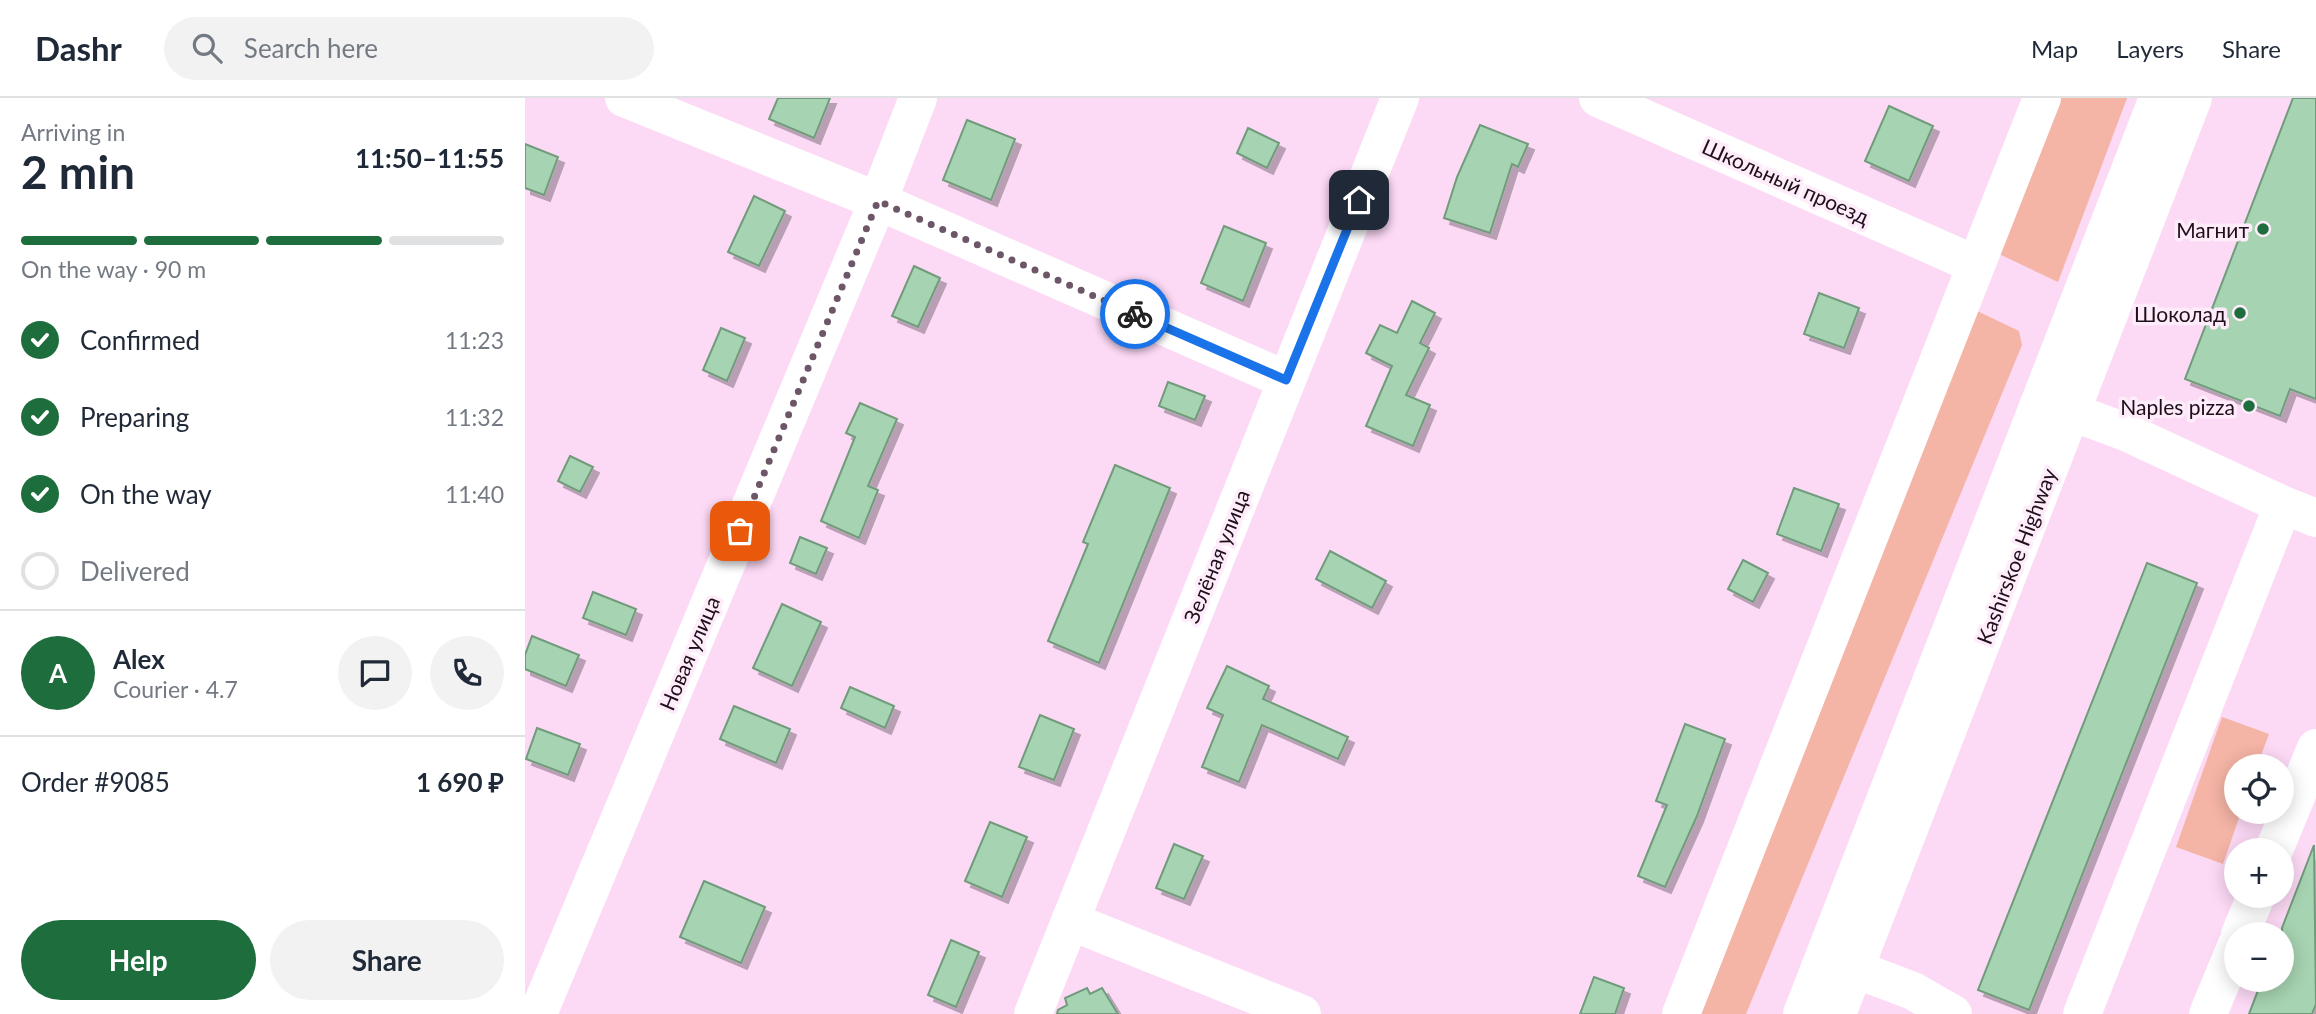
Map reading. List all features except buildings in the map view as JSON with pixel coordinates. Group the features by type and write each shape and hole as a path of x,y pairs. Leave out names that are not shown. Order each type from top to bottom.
{"street":[{"path":"624,98 878,201 1286,380"},
{"name":"Новая улица","path":"538,1014 878,201 918,98"},
{"name":"Зелёная улица","path":"1033,1014 1400,98"},
{"name":"Школьный проезд","path":"1598,98 1975,264"},
{"path":"1681,1014 2042,98"},
{"name":"Kashirskoe Highway","path":"1802,1014 2158,98"},
{"name":"Kashirskoe Highway","path":"1837,1014 2193,98"},
{"path":"2072,412 2128,433 2299,512 2082,1014"},
{"path":"2279,838 2316,748"},
{"path":"1070,921 1302,1014"},
{"path":"1855,969 1913,991 1953,1014"},
{"path":"2208,1014 2224,975"}],"shaded area":[{"path":"2050,98 2127,98 2058,282 1999,254"},
{"path":"1975,310 2019,331 2022,345 1746,1014 1700,1014"},
{"path":"2222,717 2269,734 2262,754 2224,754 2224,824 2237,824 2232,838 2224,838 2223,864 2176,847"}],"way so far":[{"path":"740,531 878,201 1135,314"}],"place":[{"name":"Магнит","path":"2263,229"},
{"name":"Шоколад","path":"2240,313"},
{"name":"Naples pizza","path":"2249,406"}],"route":[{"path":"1135,314 1286,380 1359,200"}]}
